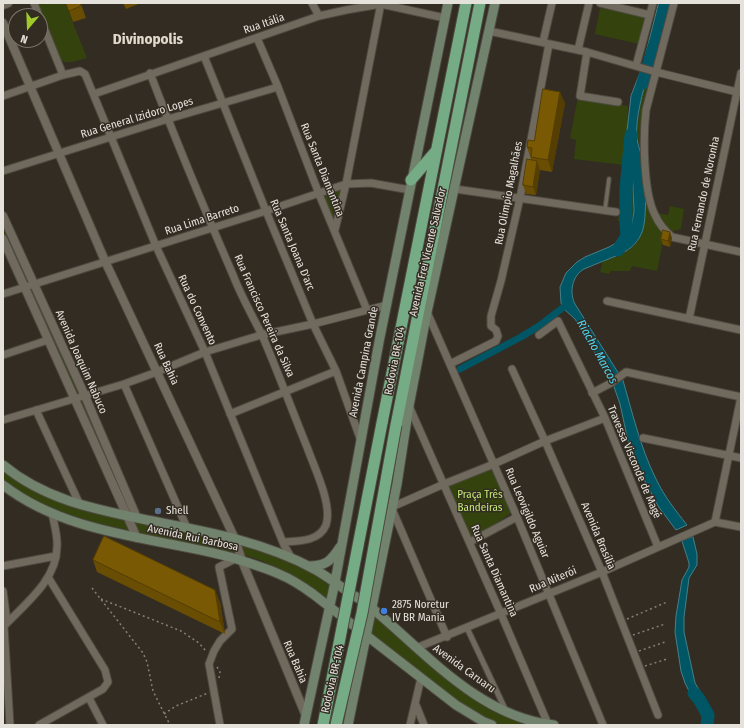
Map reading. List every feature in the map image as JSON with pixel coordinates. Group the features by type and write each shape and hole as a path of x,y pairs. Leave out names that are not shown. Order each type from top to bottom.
{"highway":[{"name":"Rodovia BR-104","path":"323,725 466,3"},
{"name":"Rodovia BR-104","path":"336,725 362,613 396,425 480,3"},
{"path":"411,185 437,150"}],"main road":[{"name":"Avenida Campina Grande","path":"305,720 335,582 379,342 448,3"},
{"name":"Avenida Frei Vicente Salvador","path":"348,725 392,508 427,312 495,3"},
{"name":"Avenida Rui Barbosa","path":"3,465 32,485 56,497 80,505 187,528 272,549 291,557 335,582 372,609"},
{"name":"Avenida Rui Barbosa","path":"3,485 32,503 52,513 90,526 137,538 207,551 272,571 313,594 367,635"},
{"path":"308,566 324,564 330,560 335,555 342,542"},
{"name":"Avenida Caruaru","path":"372,609 416,648 456,680 492,704 506,712 525,719 551,725"},
{"path":"367,635 456,705 487,724"}],"street":[{"path":"3,5 8,3"},
{"path":"312,3 319,16"},
{"name":"Rua Olimpio Magalhães","path":"450,364 496,341 498,336 496,330 490,326 491,316 506,261 520,198 552,3"},
{"path":"578,50 589,3"},
{"path":"600,3 650,15"},
{"path":"636,66 653,3"},
{"path":"674,3 654,71 644,128 644,148 648,188 654,214 666,232 672,237 741,252"},
{"path":"335,230 346,184 381,4"},
{"name":"Rua Itália","path":"94,94 150,73 257,38 346,6 381,4 445,18"},
{"name":"Rua Bahia","path":"3,23 106,262 235,539 238,560 305,720"},
{"path":"489,31 578,50 737,92"},
{"path":"3,96 63,75 48,37"},
{"name":"Rua Santa Diamantina","path":"257,38 367,310"},
{"path":"586,52 580,96 618,102"},
{"name":"Rua Santa Joana D'arc","path":"204,56 313,324 336,371 361,442"},
{"name":"Rua do Convento","path":"63,75 80,71 85,74 156,246 205,352 283,542 291,557"},
{"name":"Rua Francisco Pereira da Silva","path":"150,73 237,286 261,334 286,391 307,448 317,470 325,497 327,519 326,525 322,532 314,538 283,542"},
{"name":"Rua Fernando de Noronha","path":"689,319 741,73"},
{"name":"Rua General Izidoro Lopes","path":"3,171 222,102 278,87"},
{"name":"Rua Lima Barreto","path":"3,294 213,228 346,184 371,183 411,185"},
{"path":"455,189 616,212"},
{"name":"Avenida Joaquim Nabuco","path":"3,216 85,396 137,518"},
{"name":"Avenida Joaquim Nabuco","path":"3,239 137,538"},
{"path":"607,301 741,330"},
{"path":"3,420 124,384 205,352 261,334 313,324 387,305"},
{"name":"Rua Leovigildo Aguiar","path":"427,312 550,594 603,725"},
{"name":"Travessa Visconde de Magé","path":"539,335 558,321 605,418 658,547"},
{"path":"3,355 48,340"},
{"name":"Avenida Brasília","path":"512,369 602,572 658,715"},
{"path":"230,414 336,371"},
{"path":"592,393 611,383 626,372 741,397 715,522 741,527"},
{"path":"124,384 187,528"},
{"name":"Rua Santa Diamantina","path":"409,406 551,725"},
{"path":"36,410 80,505"},
{"path":"447,637 392,508 545,441 605,418"},
{"path":"643,438 741,458"},
{"path":"5,625 38,590 48,577 56,556 57,538 52,513"},
{"path":"470,542 517,517"},
{"name":"Rua Niterói","path":"416,648 447,637 550,594 715,522"},
{"path":"3,566 56,556"},
{"path":"220,725 209,664 220,641 232,629 219,567 238,560"},
{"path":"39,725 103,690 108,682 105,670 48,577"},
{"path":"3,591 10,725"},
{"path":"467,628 506,712"},
{"path":"410,725 416,705 421,678"},
{"path":"89,698 103,725"},
{"path":"416,705 424,725"}],"lane":[{"path":"605,210 609,179"}],"path":[{"path":"92,588 143,654 147,662 153,691 170,725"},
{"path":"101,599 181,631 199,643 212,657 220,672 218,686 214,691 176,706 164,714"},
{"path":"622,622 667,602"},
{"path":"627,637 665,624"},
{"path":"634,653 665,642"},
{"path":"640,668 667,659"}],"green space":[{"path":"37,3 65,3 87,58 70,62 61,60 48,29 48,8 39,8"},
{"path":"600,8 646,17 639,44 595,34"},
{"path":"648,72 651,74 642,112 641,130 650,212 668,215 670,206 684,209 681,229 670,232 664,236 657,271 632,266 630,271 611,271 609,274 600,272 603,261 622,254 634,246 641,235 644,225 646,202 645,179 643,160 638,142 638,120"},
{"path":"578,97 628,106 627,144 632,166 632,223 618,221 624,165 574,159 576,140 570,138"},
{"path":"342,188 332,222 322,195"},
{"path":"3,219 33,283 24,286 3,237"},
{"path":"33,286 84,396 76,398 26,288"},
{"path":"84,398 136,517 127,515 77,400"},
{"path":"3,467 24,483 126,518 130,530 97,523 48,506 3,481"},
{"name":"Praça Três Bandeiras","path":"494,467 511,513 472,540 444,487"},
{"path":"132,518 233,540 237,553 137,532"},
{"path":"238,541 273,552 333,582 329,600 288,572 241,554"},
{"path":"373,613 471,693 544,725 495,725 463,706 369,634"}],"water":[{"path":"659,3 670,3 656,61 645,58"},
{"path":"641,71 648,72 637,122 637,142 642,156 645,186 645,217 642,232 633,245 623,253 586,268 580,272 574,280 572,289 575,304 619,374 611,380 575,319 564,309 561,303 560,287 566,273 577,262 609,247 623,239 629,233 634,211 632,166 627,131 631,96"},
{"path":"622,377 650,467 670,503 687,525 676,530 658,506 637,466 628,441 620,404 613,384"},
{"path":"693,537 697,554 697,565 689,578 684,617 684,632 695,683 708,704 699,709 685,683 681,671 675,632 682,580 689,567 682,541"}],"building":[{"path":"66,3 80,3 81,6 69,11"},
{"path":"543,89 560,92 548,160 531,157 532,148 527,147 528,140 534,141"},
{"path":"527,159 537,161 533,187 523,185"},
{"path":"663,230 670,232 668,241 661,239"},
{"path":"104,536 215,590 220,622 93,560"}],"waterway":[{"name":"Riacho Marcos","path":"643,83 655,44"},
{"name":"Riacho Marcos","path":"618,250 627,236 626,188 631,135"},
{"path":"460,369 521,337 539,326 569,303"},
{"name":"Riacho Marcos","path":"694,693 708,715 707,725"}],"place":[{"name":"Shell","path":"158,511"},
{"name":"2875 Noretur IV BR Mania","path":"384,611"}],"district":[{"name":"Divinopolis","path":"148,40"}]}
